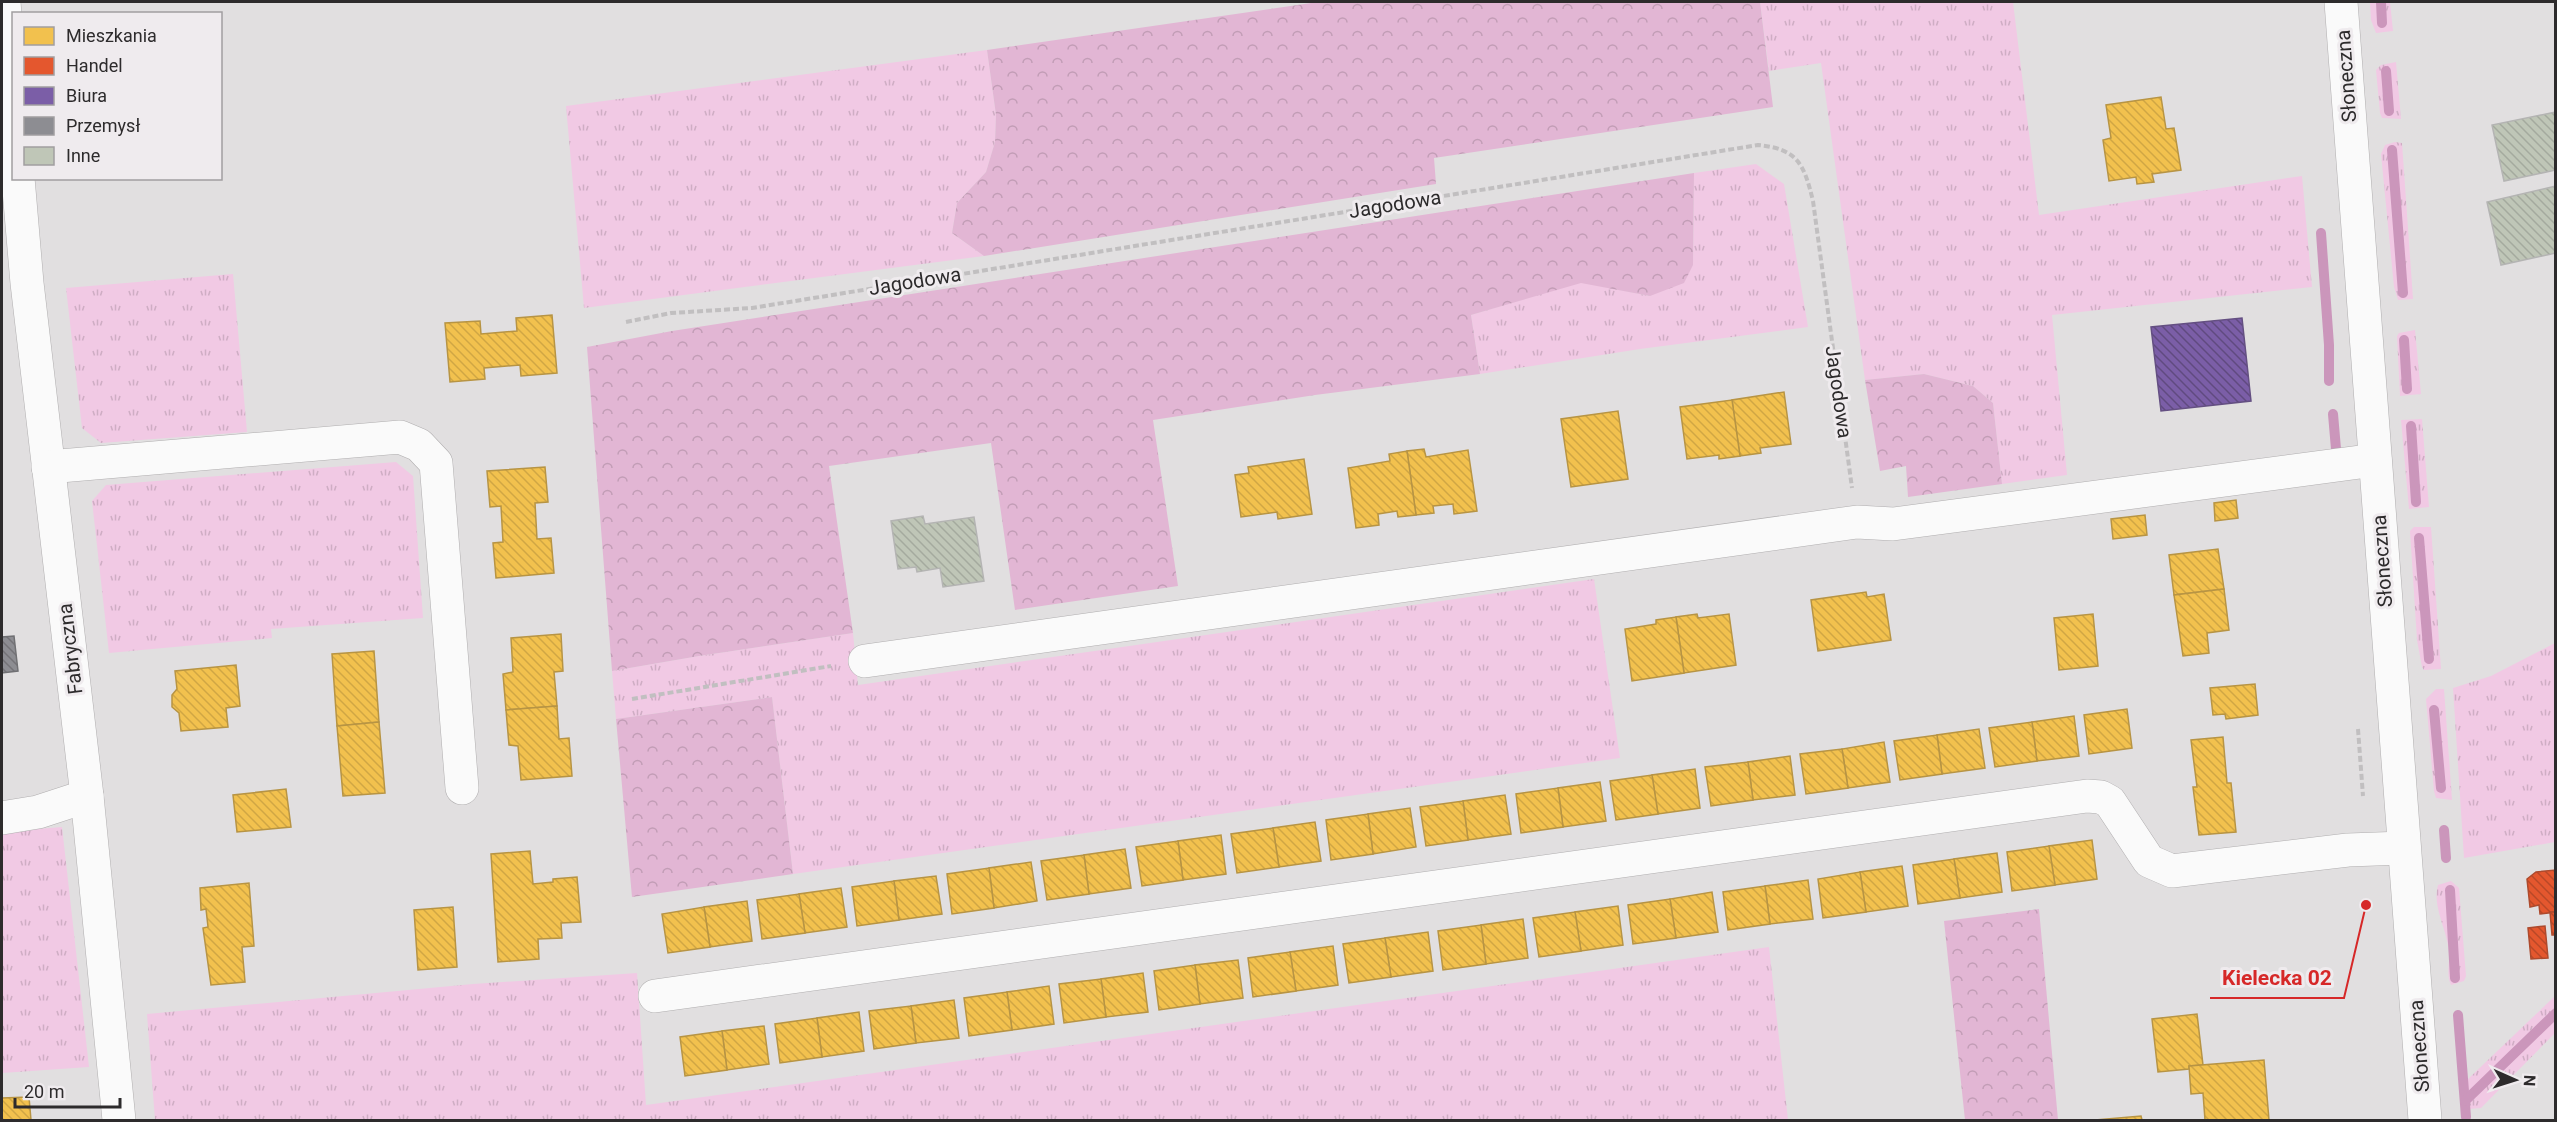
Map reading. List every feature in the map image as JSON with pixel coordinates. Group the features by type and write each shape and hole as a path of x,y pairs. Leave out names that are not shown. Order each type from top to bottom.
{"street":[{"path":"4,2 12,104"},
{"name":"Słoneczna","path":"2341,2 2425,1120"},
{"name":"Fabryczna","path":"18,180 48,467 87,796 119,1120"},
{"path":"48,467 400,437 419,445 436,463 462,788"},
{"path":"865,660 1857,522 1893,524 2374,460"},
{"path":"2,818 38,812 87,796"},
{"path":"655,996 2086,796 2101,797 2110,802 2149,861 2172,871 2348,850 2404,848"}],"path":[{"name":"Jagodowa","path":"626,322 670,313 752,308 1758,145 1778,147 1792,154 1806,175 1813,201 1857,522"},
{"path":"632,699 865,660"}],"green space":[{"path":"1318,2 1760,2 1773,107 1434,158 1436,184 984,256 952,233 957,203 986,172 995,142 996,115 987,50"},
{"path":"1760,2 2013,2 2039,215 2302,176 2312,287 2052,315 2067,475 2002,484 1993,403 1973,386 1924,374 1865,380 1821,63 1769,71"},
{"path":"2370,2 2390,2 2393,31 2376,33 2371,20"},
{"path":"987,50 996,115 995,142 986,172 957,203 952,233 984,256 584,308 566,106"},
{"path":"2396,62 2401,119 2382,118 2376,70 2381,65"},
{"path":"2395,142 2402,143 2413,299 2398,300 2394,287 2381,154 2385,145"},
{"path":"1756,164 1784,184 1808,327 1640,349 1480,374 1471,315 1581,282 1650,296 1693,265 1694,173"},
{"path":"1694,173 1693,265 1684,283 1650,296 1581,283 1471,315 1480,374 1315,395 1153,420 1178,586 1015,610 991,443 829,466 853,633 612,671 587,347 672,331"},
{"path":"233,274 247,432 101,443 82,428 66,288"},
{"path":"2415,330 2421,394 2400,396 2397,336 2399,333"},
{"path":"1924,374 1973,386 1993,403 2002,484 1908,497 1906,466 1880,471 1865,380"},
{"path":"2422,419 2429,507 2409,509 2401,420"},
{"path":"396,462 413,476 423,618 271,629 272,638 109,653 92,501 106,485"},
{"path":"2414,527 2431,527 2441,669 2424,670 2422,667 2417,640 2410,531"},
{"path":"1594,579 1620,758 793,874 772,697 616,719 612,671 853,633 858,685"},
{"path":"2555,643 2555,842 2464,858 2453,688 2491,676"},
{"path":"2436,689 2444,689 2452,800 2436,798 2434,791 2426,699"},
{"path":"772,697 793,874 632,897 616,719"},
{"path":"62,827 89,1067 2,1073 2,832"},
{"path":"2451,881 2459,888 2466,976 2464,981 2451,985 2448,973 2449,951 2438,910 2437,893 2438,885"},
{"path":"2039,909 2058,1120 1965,1120 1944,921"},
{"path":"1769,947 1788,1120 155,1120 147,1014 473,984 637,973 646,1105"},
{"path":"2555,996 2555,1033 2481,1108 2469,1109 2467,1080"}],"building: Mieszkania":[{"path":"2161,97 2166,129 2174,128 2181,170 2152,174 2154,182 2137,184 2136,177 2109,181 2103,140 2111,138 2106,105"},
{"path":"552,315 557,373 521,376 520,365 484,368 485,379 450,382 445,323 480,321 481,334 517,331 516,318"},
{"path":"1784,392 1791,444 1760,448 1761,453 1740,456 1732,400"},
{"path":"1732,400 1740,456 1719,459 1719,455 1687,459 1680,407"},
{"path":"1618,411 1628,479 1571,487 1561,419"},
{"path":"1424,449 1426,457 1468,450 1477,511 1454,514 1453,504 1433,506 1434,513 1416,515 1407,451"},
{"path":"1407,451 1416,515 1398,517 1397,511 1378,514 1379,525 1356,528 1348,468 1390,461 1389,454"},
{"path":"1304,459 1312,514 1278,519 1277,512 1241,517 1235,475 1249,473 1248,467"},
{"path":"545,467 548,502 535,503 537,539 551,538 554,573 496,578 493,543 503,542 501,506 490,507 487,471"},
{"path":"2236,500 2238,518 2215,521 2214,503"},
{"path":"2145,515 2147,535 2113,539 2111,519"},
{"path":"2218,549 2224,589 2174,595 2169,555"},
{"path":"2224,589 2229,630 2207,633 2209,653 2183,656 2174,595"},
{"path":"1866,592 1867,597 1884,594 1891,640 1818,651 1811,600"},
{"path":"1697,614 1698,618 1729,614 1736,665 1684,673 1676,617"},
{"path":"2093,614 2098,666 2059,670 2054,618"},
{"path":"1676,617 1684,673 1632,681 1625,629 1656,624 1656,620"},
{"path":"561,634 563,671 554,672 557,706 506,710 503,674 513,672 511,638"},
{"path":"374,651 379,722 337,726 332,654"},
{"path":"236,665 240,706 226,708 228,727 181,731 179,713 172,707 172,695 177,689 175,671"},
{"path":"2255,684 2258,715 2226,719 2225,714 2213,715 2210,688"},
{"path":"557,706 559,739 569,738 572,776 521,780 518,746 509,745 506,710"},
{"path":"2127,709 2132,748 2089,754 2084,715"},
{"path":"2074,716 2079,756 2037,761 2032,722"},
{"path":"379,722 385,793 343,796 337,726"},
{"path":"2032,722 2037,761 1995,767 1989,728"},
{"path":"1979,729 1985,768 1942,774 1937,735"},
{"path":"1937,735 1942,774 1900,780 1894,741"},
{"path":"2223,737 2227,783 2231,783 2236,832 2199,835 2193,787 2197,787 2191,740"},
{"path":"1884,742 1890,782 1848,788 1842,749"},
{"path":"1842,749 1848,788 1806,794 1800,754"},
{"path":"1790,756 1795,795 1753,800 1748,762"},
{"path":"1748,762 1753,800 1711,806 1705,767"},
{"path":"1695,769 1700,808 1658,814 1652,775"},
{"path":"1652,775 1658,814 1616,820 1610,781"},
{"path":"1600,782 1606,821 1563,827 1558,788"},
{"path":"1558,788 1563,827 1521,833 1516,794"},
{"path":"286,789 291,827 237,832 233,795"},
{"path":"1505,795 1511,834 1468,840 1463,801"},
{"path":"1463,801 1468,840 1426,846 1420,807"},
{"path":"1410,808 1416,847 1373,854 1368,814"},
{"path":"1368,814 1373,854 1331,860 1326,820"},
{"path":"1315,822 1321,861 1279,867 1273,828"},
{"path":"1273,828 1279,867 1237,873 1231,834"},
{"path":"1221,835 1226,874 1183,880 1178,841"},
{"path":"2092,840 2097,879 2055,885 2049,846"},
{"path":"1178,841 1183,880 1142,886 1136,847"},
{"path":"2049,846 2055,885 2012,891 2007,852"},
{"path":"1125,849 1131,888 1089,894 1084,855"},
{"path":"530,851 533,884 577,877 581,922 561,923 562,938 538,939 539,959 498,962 491,854"},
{"path":"1997,853 2002,892 1960,898 1954,859"},
{"path":"1084,855 1089,894 1047,900 1041,861"},
{"path":"1954,859 1960,898 1918,904 1913,865"},
{"path":"1031,862 1037,901 994,908 989,868"},
{"path":"1902,866 1908,906 1866,912 1860,872"},
{"path":"989,868 994,908 952,914 947,874"},
{"path":"1860,872 1866,912 1823,918 1818,879"},
{"path":"936,876 942,914 899,920 894,881"},
{"path":"1808,880 1813,919 1770,924 1765,886"},
{"path":"894,881 899,920 857,926 852,887"},
{"path":"249,883 254,946 242,947 245,982 211,985 203,928 208,927 206,909 201,910 200,888"},
{"path":"1765,886 1770,924 1728,930 1723,892"},
{"path":"841,888 847,927 805,933 799,894"},
{"path":"1712,892 1718,932 1676,938 1670,899"},
{"path":"799,894 805,933 762,939 757,900"},
{"path":"1670,899 1676,938 1633,944 1628,905"},
{"path":"747,901 752,941 710,947 704,907"},
{"path":"1618,906 1623,945 1581,951 1575,912"},
{"path":"453,907 457,967 418,970 414,910"},
{"path":"704,907 710,947 668,953 662,914"},
{"path":"1575,912 1581,951 1539,957 1533,918"},
{"path":"1523,919 1528,958 1486,964 1481,925"},
{"path":"1481,925 1486,964 1443,970 1438,931"},
{"path":"1428,932 1433,971 1391,977 1385,938"},
{"path":"1385,938 1391,977 1349,983 1343,944"},
{"path":"1333,946 1338,985 1296,991 1290,952"},
{"path":"1290,952 1296,991 1253,997 1248,958"},
{"path":"1238,960 1243,998 1200,1004 1195,965"},
{"path":"1195,965 1200,1004 1159,1010 1154,971"},
{"path":"1143,973 1148,1012 1106,1017 1101,979"},
{"path":"1101,979 1106,1017 1064,1023 1059,984"},
{"path":"1049,986 1054,1024 1012,1030 1007,992"},
{"path":"1007,992 1012,1030 969,1036 964,998"},
{"path":"954,1000 959,1038 916,1043 911,1006"},
{"path":"911,1006 916,1043 874,1049 869,1011"},
{"path":"859,1012 864,1051 822,1057 817,1018"},
{"path":"2197,1014 2203,1065 2189,1066 2189,1069 2158,1072 2152,1019"},
{"path":"817,1018 822,1057 780,1063 775,1024"},
{"path":"764,1026 769,1064 727,1070 722,1031"},
{"path":"722,1031 727,1070 685,1076 680,1037"},
{"path":"2264,1060 2269,1120 2205,1120 2203,1093 2191,1094 2189,1066"},
{"path":"29,1097 31,1120 2,1120 2,1098"},
{"path":"2141,1116 2142,1120 2095,1120"}],"building: Handel":[{"path":"2556,870 2556,912 2540,914 2539,905 2530,907 2527,879 2536,872"},
{"path":"2550,912 2556,912 2556,935 2552,935"},
{"path":"2545,926 2548,958 2531,959 2528,928"}],"building: Biura":[{"path":"2242,318 2251,401 2161,411 2151,327"}],"building: Przemysł":[{"path":"14,636 18,671 2,673 2,637"}],"building: Inne":[{"path":"2556,112 2556,170 2504,181 2492,125"},
{"path":"2556,186 2556,253 2501,265 2487,202"},
{"path":"923,516 925,524 974,517 984,581 943,587 940,568 917,572 916,567 898,569 891,521"}],"waterway":[{"path":"2381,2 2382,23"},
{"path":"2386,71 2389,111"},
{"path":"2392,150 2403,293"},
{"path":"2321,233 2329,345 2329,381"},
{"path":"2404,340 2407,389"},
{"path":"2333,414 2336,449"},
{"path":"2411,426 2416,502"},
{"path":"2419,538 2429,659"},
{"path":"2434,710 2441,788"},
{"path":"2444,830 2446,858"},
{"path":"2450,890 2455,978"},
{"path":"2465,1101 2556,1013"},
{"path":"2458,1015 2466,1117"}],"place":[{"name":"Kielecka 02","path":"2366,905"}]}
